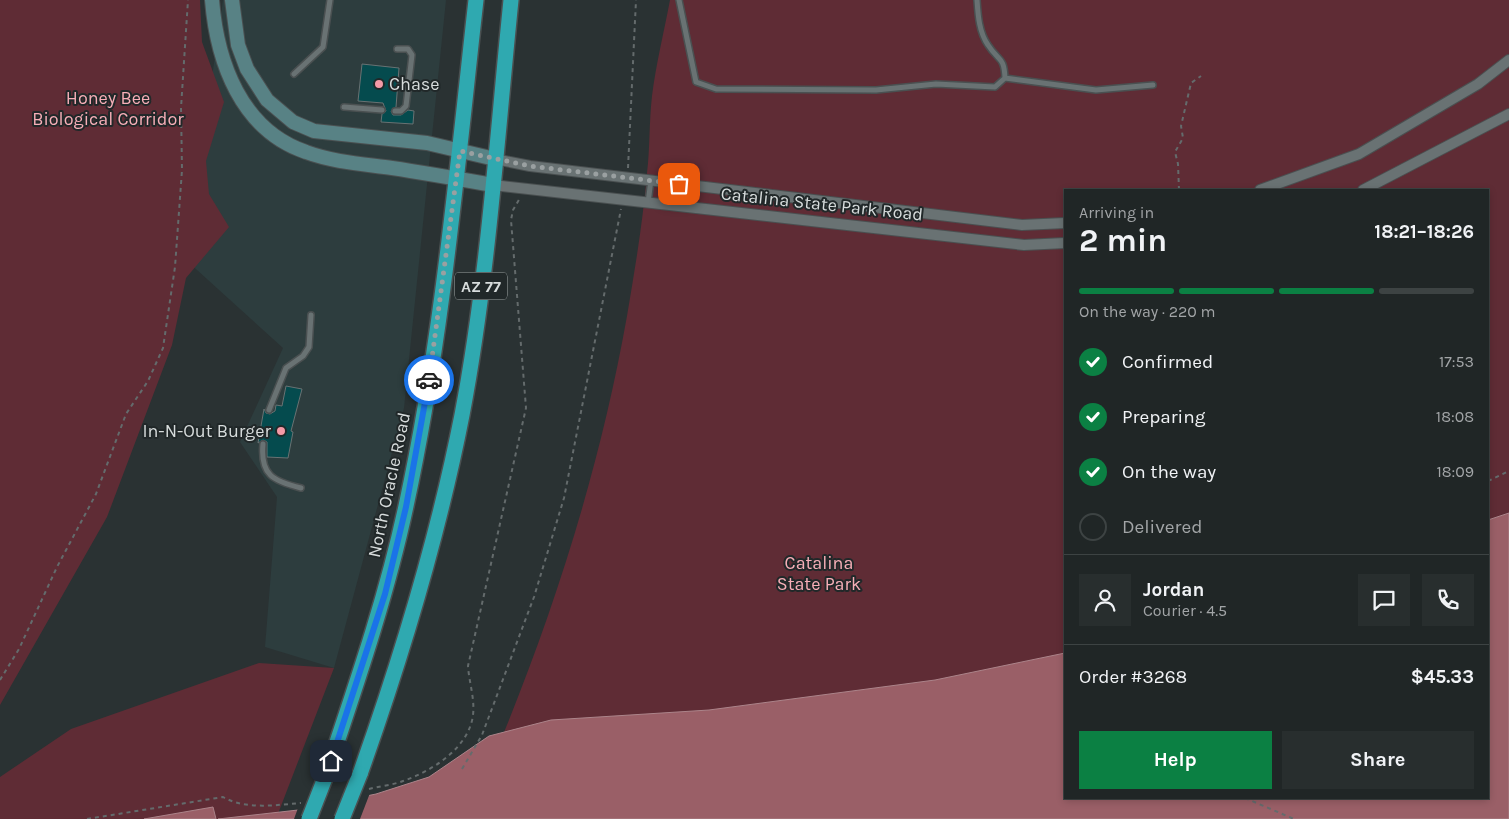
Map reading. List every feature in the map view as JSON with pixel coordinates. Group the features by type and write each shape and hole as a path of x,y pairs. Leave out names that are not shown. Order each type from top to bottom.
{"highway":[{"name":"North Oracle Road","path":"309,819 325,778 385,594 424,420 460,151 476,0"},
{"name":"AZ 77","path":"342,819 360,774 398,664 449,475 462,412 478,311 493,185 511,0"}],"street":[{"name":"Catalina State Park Road","path":"212,0 219,52 231,82 252,112 279,138 293,147 326,158 493,185 648,204 1024,244 1064,243"},
{"path":"232,0 238,45 247,70 267,100 293,122 314,131 427,144 495,159"},
{"path":"1263,189 1359,154 1478,84 1509,60"},
{"path":"1364,189 1509,114"},
{"name":"Catalina State Park Road","path":"495,159 530,166 1022,225 1064,223"}],"lane":[{"path":"294,74 323,47 330,0"},
{"path":"679,0 696,82 716,89 876,90 936,84 995,87 1005,78 1096,90 1153,85"},
{"path":"977,0 980,29 988,45 1004,63 1005,78"},
{"path":"396,111 401,111 406,106 412,55 408,50 397,49"},
{"path":"344,107 382,110"},
{"path":"648,204 651,180"},
{"path":"269,410 286,368 303,356 309,347 311,315"},
{"path":"263,444 261,458 277,482 301,488"}],"path":[{"path":"0,680 19,649 57,567 96,494 126,414 148,381 163,348 176,258 182,170 180,108 188,0"},
{"path":"627,178 634,80 636,0"},
{"path":"1179,189 1178,164 1175,152 1183,138 1181,126 1191,83 1201,76"},
{"path":"462,770 482,735 534,597 564,498 623,201"},
{"path":"1489,481 1509,471"},
{"path":"1247,799 1294,819"}],"shaded area":[{"path":"223,0 446,0 404,408 334,668 265,647 277,497 240,442 283,348 186,260"},
{"path":"1509,513 1509,819 218,819 298,810 376,794 429,777 489,736 551,720 709,710 935,680 1064,653 1064,799 1489,799 1489,520"},
{"path":"213,807 216,819 144,819"}],"green space":[{"name":"Honey Bee Biological Corridor","path":"0,0 200,0 202,42 224,102 206,161 209,194 229,227 186,278 172,345 107,517 0,705"},
{"name":"Catalina State Park","path":"670,0 1509,0 1509,819 467,819 518,697 541,635 582,510 599,446 614,381 636,263 649,154 652,96"},
{"path":"259,663 334,668 276,819 0,819 0,777 71,729"}],"pier":[{"path":"370,793 360,819 294,819 298,808"}],"building":[{"name":"Chase","path":"362,64 399,68 396,107 391,111 393,115 401,115 408,110 414,111 413,124 381,122 382,114 386,111 383,103 358,101"},
{"path":"286,386 302,389 291,431 293,432 288,458 267,457 267,442 263,440 258,443 264,409 266,413 270,414 275,411 276,405 282,406"}],"way so far":[{"path":"429,380 460,151 530,166 679,184"}],"place":[{"name":"Chase","path":"379,84"},
{"name":"In-N-Out Burger","path":"281,431"}],"route":[{"path":"331,761 385,594 424,420 429,380"}]}
